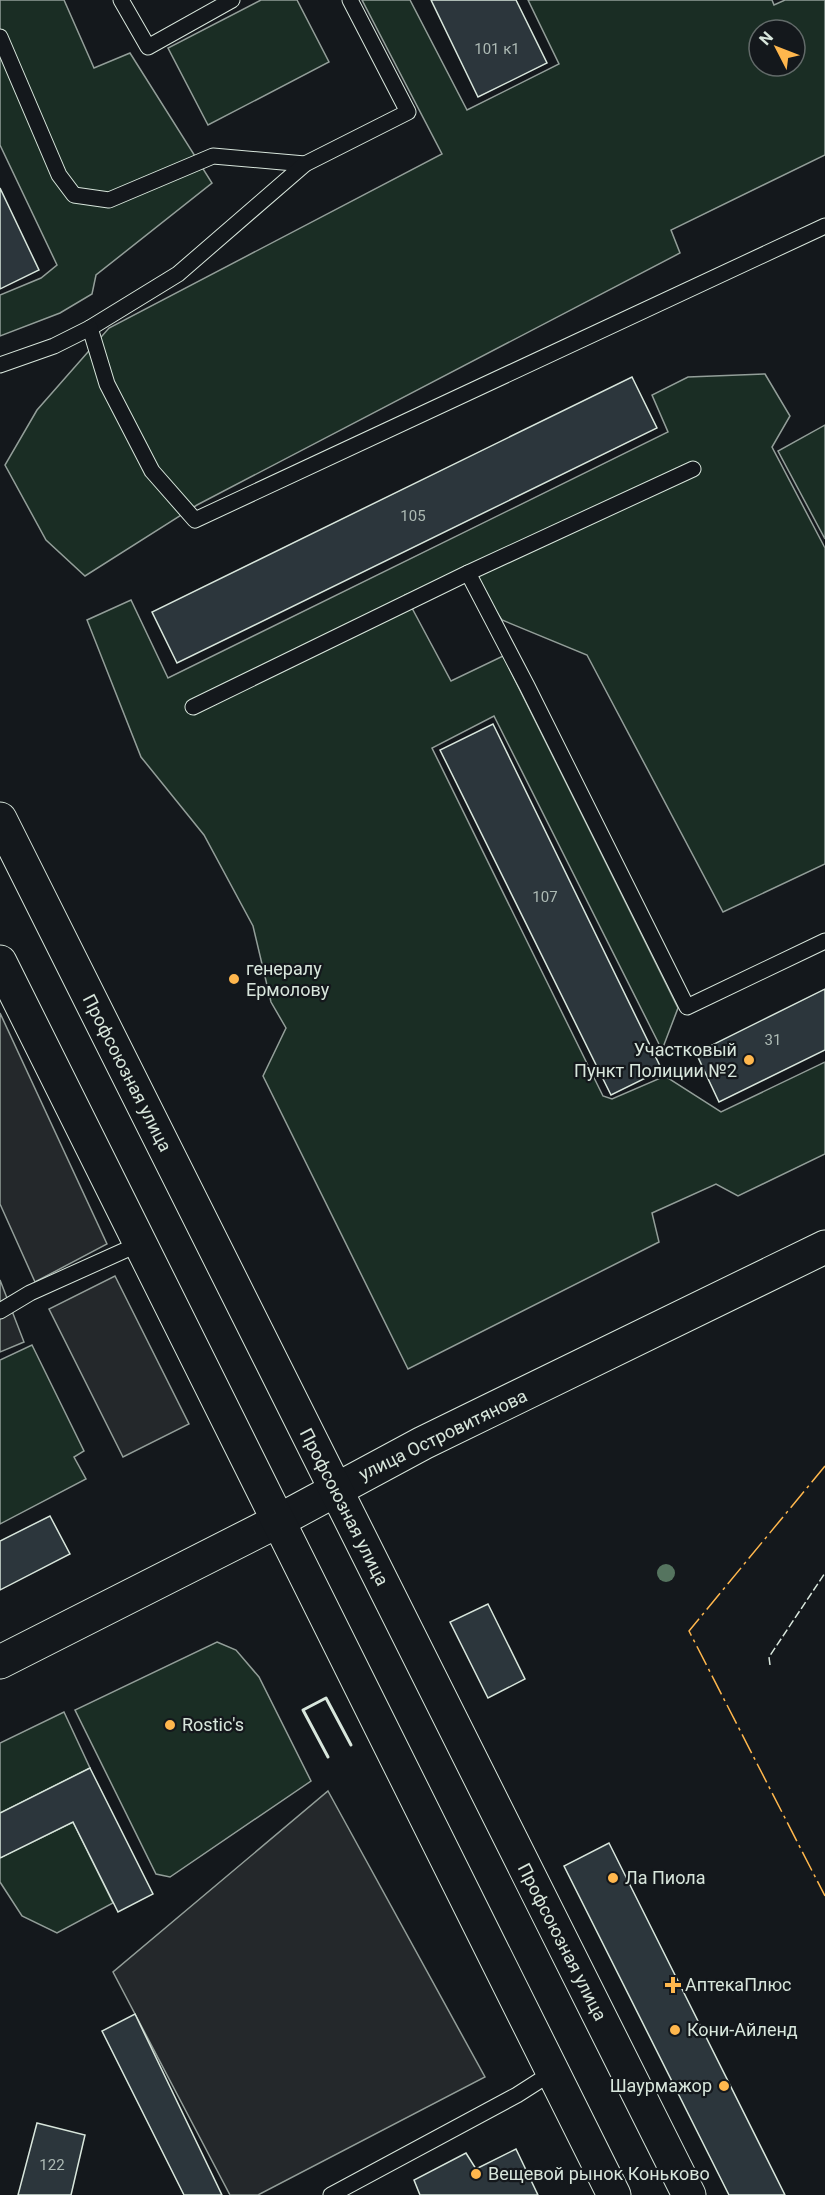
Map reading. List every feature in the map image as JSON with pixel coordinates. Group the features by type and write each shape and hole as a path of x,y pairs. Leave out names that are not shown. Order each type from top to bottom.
{"main road":[{"name":"Профсоюзная улица","path":"0,819 689,2195"},
{"path":"0,962 280,1520 614,2195"},
{"name":"улица Островитянова","path":"0,1662 280,1520 335,1489 825,1247"}],"lane":[{"path":"121,0 148,47 232,0"},
{"path":"0,365 54,346 90,328 178,274 305,164 408,112 350,0"},
{"path":"0,37 59,174 74,195 110,200 213,156 305,164"},
{"path":"90,328 107,384 152,471 195,520 825,226"},
{"path":"194,707 468,573 693,469"},
{"path":"468,573 687,1007 825,940"},
{"path":"0,1311 30,1293 141,1243"},
{"path":"331,2195 517,2095 553,2072"}],"green space":[{"path":"0,0 64,0 94,68 130,53 212,183 96,275 92,294 60,313 0,336 0,295 41,278 57,265 0,145"},
{"path":"261,0 297,0 329,62 208,125 168,48"},
{"path":"362,0 410,0 467,110 559,64 528,0 772,0 774,5 785,0 825,0 825,155 671,230 680,253 197,505 85,576 46,540 5,465 37,410 109,328 442,154"},
{"path":"765,374 790,416 772,447 825,548 825,864 723,912 587,655 502,620 468,573 405,595 451,681 503,656 678,1008 662,1050 494,716 432,748 603,1096 612,1099 665,1076 721,1112 825,1062 825,1154 738,1196 716,1184 652,1213 659,1242 408,1369 263,1076 286,1028 271,1002 253,926 204,835 141,757 87,620 131,600 168,678 668,432 652,395 688,377"},
{"path":"825,425 825,539 778,451"},
{"path":"32,1345 84,1451 74,1457 86,1479 0,1524 0,1360"},
{"path":"217,1642 236,1650 259,1677 311,1781 170,1877 156,1874 75,1710"},
{"path":"64,1712 90,1768 0,1813 0,1743"},
{"path":"73,1822 113,1903 57,1933 22,1916 0,1882 0,1858"}],"shaded area":[{"path":"0,1013 107,1244 35,1282 0,1204"},
{"path":"115,1276 189,1424 123,1457 49,1309"},
{"path":"0,1280 24,1342 0,1352"},
{"path":"328,1791 485,2077 258,2195 230,2195 113,1972"}],"building":[{"path":"431,0 516,0 547,63 478,97"},
{"path":"0,188 39,270 0,289"},
{"path":"632,377 657,428 177,663 152,612"},
{"path":"493,724 662,1070 611,1095 440,750"},
{"path":"825,989 825,1050 719,1102 696,1053"},
{"path":"50,1516 70,1554 0,1590 0,1541"},
{"path":"488,1604 525,1679 488,1698 450,1622"},
{"path":"90,1768 153,1894 118,1912 73,1822 0,1858 0,1813"},
{"name":"Кони-Айленд","path":"609,1843 785,2195 729,2195 564,1866"},
{"path":"135,2014 222,2195 184,2195 102,2031"},
{"path":"37,2123 85,2135 71,2195 18,2195"},
{"name":"Вещевой рынок Коньково","path":"516,2149 538,2195 420,2195 414,2180 466,2153 476,2169"}],"fence":[{"path":"770,1665 769,1657 825,1573"}],"wall":[{"path":"328,1757 303,1710 326,1698 351,1745"}],"power":[{"path":"825,1466 689,1631 825,1896"}],"place":[{"name":"генералу Ермолову","path":"234,979"},
{"name":"Участковый Пункт Полиции №2","path":"749,1060"},
{"name":"Rostic's","path":"170,1725"},
{"name":"Ла Пиола","path":"613,1878"},
{"name":"АптекаПлюс","path":"673,1985"},
{"name":"Кони-Айленд","path":"675,2030"},
{"name":"Шаурмажор","path":"724,2086"},
{"name":"Вещевой рынок Коньково","path":"476,2174"}]}
